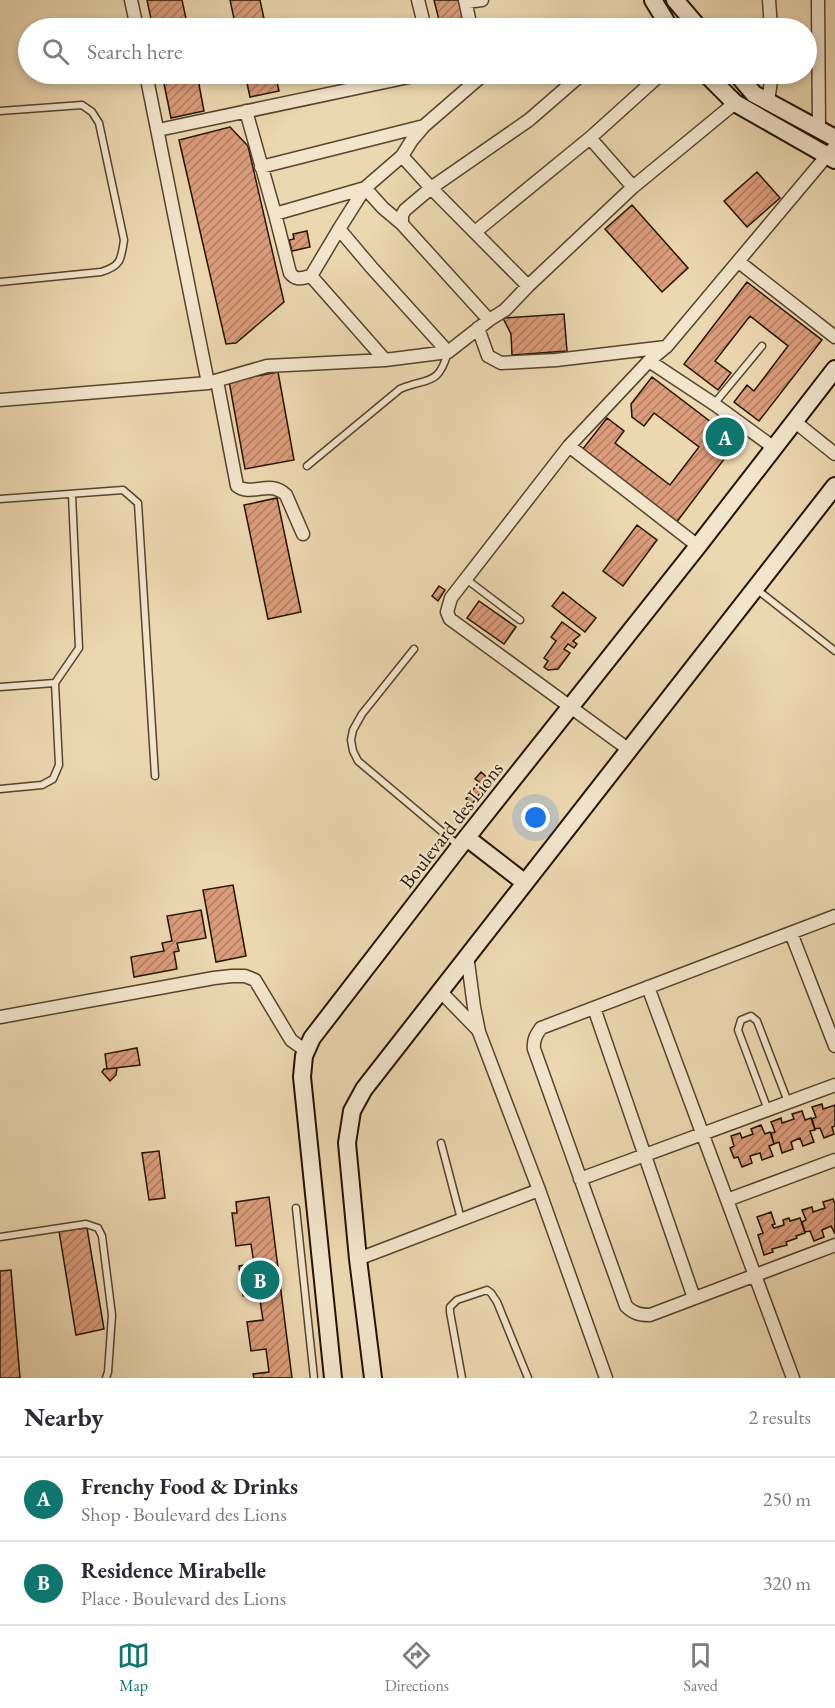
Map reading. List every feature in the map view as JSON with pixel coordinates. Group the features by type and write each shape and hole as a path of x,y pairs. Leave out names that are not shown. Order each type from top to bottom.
{"main road":[{"path":"653,0 663,18"},
{"path":"675,0 690,18"},
{"path":"716,84 735,103 832,154"},
{"path":"746,84 754,94 835,138"},
{"name":"Boulevard des Lions","path":"333,1378 302,1077 306,1051 312,1038 835,369"},
{"path":"373,1378 358,1259 347,1143 352,1111 364,1089 467,955 835,486"},
{"path":"464,842 524,882"}],"street":[{"path":"130,0 134,18"},
{"path":"418,0 422,18"},
{"path":"469,18 466,1 482,0"},
{"path":"769,0 770,18"},
{"path":"817,18 818,0"},
{"path":"148,84 237,486 246,490 274,488 281,490 286,495 303,534"},
{"path":"158,130 375,84"},
{"path":"246,111 290,273 293,278 299,279 311,276 366,188 402,156 424,126 472,84"},
{"path":"402,225 402,215 405,210 431,188 529,120 570,84"},
{"path":"475,232 590,138 650,84"},
{"path":"768,102 771,84"},
{"path":"815,84 819,130"},
{"path":"0,400 213,382 267,366 384,360 448,352 505,310 633,187 735,103"},
{"path":"261,167 424,126"},
{"path":"590,138 633,187"},
{"path":"628,749 450,619 447,612 451,598 569,446 649,361 667,346 832,154"},
{"path":"402,156 528,286"},
{"path":"275,214 366,188"},
{"path":"366,188 489,320"},
{"path":"339,229 448,352"},
{"path":"739,262 835,337"},
{"path":"311,276 384,360"},
{"path":"478,328 488,356 501,363 556,360 667,346"},
{"path":"649,361 773,447"},
{"path":"794,421 835,454"},
{"path":"569,446 698,546"},
{"path":"835,916 541,1028 534,1042 534,1049 626,1306 632,1312 650,1315 835,1245"},
{"path":"791,933 835,1047"},
{"path":"467,955 479,1032 539,1190 606,1378"},
{"path":"0,1017 214,978 244,976 255,980 291,1040 306,1051"},
{"path":"648,987 793,1378"},
{"path":"440,991 479,1032"},
{"path":"594,1008 694,1298"},
{"path":"580,1179 835,1085"},
{"path":"727,1200 835,1161"},
{"path":"358,1259 539,1190"}],"lane":[{"path":"0,111 82,105 92,112 99,123 124,240 121,259 115,268 101,272 0,282"},
{"path":"714,404 762,346"},
{"path":"307,466 400,389 431,380 439,375 448,352"},
{"path":"0,499 123,490 138,503 155,776"},
{"path":"0,789 42,785 53,779 59,765 55,683 79,648 72,495"},
{"path":"466,579 519,620"},
{"path":"755,588 835,651"},
{"path":"414,649 352,730 353,752 358,761 464,842"},
{"path":"0,687 55,683"},
{"path":"768,1110 738,1030 741,1020 746,1017 751,1016 757,1021 788,1102"},
{"path":"441,1143 461,1219"},
{"path":"296,1208 314,1378"},
{"path":"0,1237 86,1224 98,1228 102,1236 112,1316 106,1378"},
{"path":"299,1232 317,1230"},
{"path":"305,1290 323,1287"},
{"path":"462,1378 450,1307 457,1300 486,1290 497,1302 528,1378"}],"building":[{"path":"147,0 182,0 186,18 151,18"},
{"path":"230,0 260,0 264,18 234,18"},
{"path":"434,0 459,0 464,18 438,18"},
{"path":"164,84 199,84 204,111 171,118"},
{"path":"247,84 277,84 279,91 250,97"},
{"path":"230,127 248,146 284,302 236,343 226,344 179,140"},
{"path":"757,172 780,198 747,227 724,201"},
{"path":"632,205 688,268 662,292 605,229"},
{"path":"307,231 310,247 292,251 289,240 294,239 293,234"},
{"path":"747,282 822,340 759,421 734,402 747,385 754,391 788,346 750,316 715,361 731,373 718,390 684,364"},
{"path":"564,314 567,351 512,355 511,334 503,318"},
{"path":"278,372 294,460 245,469 229,381"},
{"path":"652,377 737,442 676,523 582,450 607,418 624,431 615,443 670,485 699,447 654,413 644,426 632,417 631,404"},
{"path":"277,498 301,612 268,619 244,505"},
{"path":"637,525 657,540 623,586 603,571"},
{"path":"439,586 445,590 438,601 432,596"},
{"path":"563,592 596,618 585,632 552,606"},
{"path":"479,601 516,627 504,644 467,618"},
{"path":"562,622 580,635 573,641 577,644 574,648 568,644 564,649 570,653 558,669 548,670 544,667 548,661 544,658 556,641 551,637"},
{"path":"481,772 490,780 472,804 466,799 479,782 475,779"},
{"path":"233,885 246,956 216,962 203,890"},
{"path":"201,910 206,938 177,943 179,951 174,952 177,969 134,977 131,957 164,951 162,943 172,941 167,916"},
{"path":"137,1048 140,1065 107,1069 105,1054"},
{"path":"117,1068 116,1075 110,1081 102,1072 104,1069"},
{"path":"822,1104 823,1109 835,1105 835,1126 832,1127 834,1134 824,1138 820,1128 815,1129 812,1119 816,1117 812,1107"},
{"path":"802,1111 805,1120 811,1118 815,1130 810,1131 814,1142 803,1146 800,1138 791,1142 793,1149 782,1153 779,1142 774,1144 771,1133 775,1132 771,1122 781,1118 782,1123 794,1119 792,1114"},
{"path":"761,1125 765,1134 770,1132 774,1144 769,1146 773,1156 762,1160 760,1153 750,1156 752,1163 742,1167 738,1157 734,1158 730,1148 734,1146 731,1136 740,1133 742,1138 753,1134 751,1129"},
{"path":"159,1151 165,1198 149,1200 142,1153"},
{"path":"269,1197 292,1378 254,1378 253,1374 269,1372 266,1349 251,1351 247,1322 263,1320 259,1294 243,1296 239,1266 254,1264 251,1244 236,1246 232,1213 237,1213 236,1202"},
{"path":"833,1199 835,1234 831,1226 822,1230 824,1237 814,1241 810,1231 805,1232 802,1222 806,1220 802,1210 812,1207 813,1212 825,1208 823,1202"},
{"path":"771,1212 774,1228 784,1225 783,1220 789,1218 790,1221 800,1218 805,1233 786,1242 787,1245 772,1249 773,1252 764,1255 758,1235 763,1233 757,1217"},
{"path":"87,1228 104,1329 76,1335 59,1231"},
{"path":"11,1270 20,1378 0,1378 0,1271"}],"place":[{"name":"Frenchy Food & Drinks","path":"725,437"},
{"name":"Residence Mirabelle","path":"260,1280"}]}
